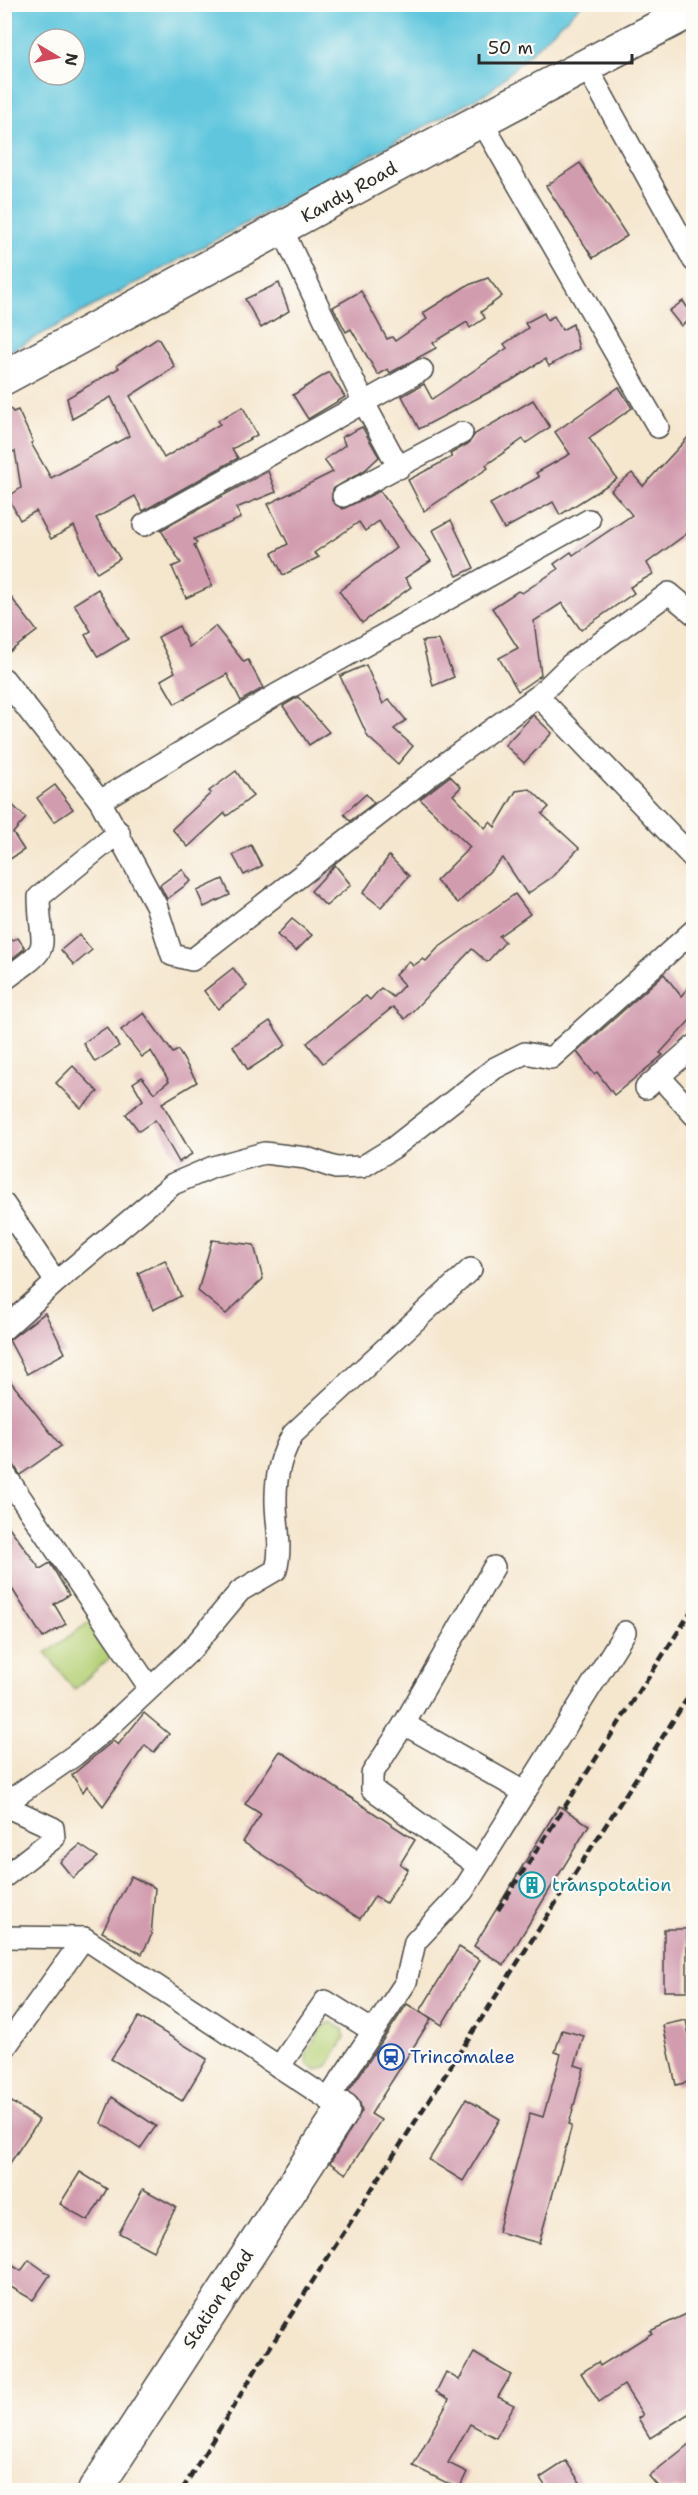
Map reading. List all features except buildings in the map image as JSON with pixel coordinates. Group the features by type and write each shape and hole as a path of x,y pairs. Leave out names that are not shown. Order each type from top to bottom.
{"main road":[{"name":"Kandy Road","path":"4,378 693,9"},
{"name":"Station Road","path":"95,2490 335,2104"}],"street":[{"path":"586,66 693,261"},
{"path":"482,122 658,427"},
{"path":"282,229 364,403 399,468"},
{"path":"144,525 422,370"},
{"path":"343,496 462,433"},
{"path":"100,801 276,695 589,520"},
{"path":"4,679 100,801 119,832 156,905 172,955 192,960 438,769 538,696 570,665 669,593 693,614"},
{"path":"538,696 693,859"},
{"path":"4,980 39,955 44,945 39,897 119,832"},
{"path":"4,1329 56,1282 173,1184 213,1167 264,1153 306,1158 336,1168 363,1167 393,1148 495,1068 525,1053 551,1058 693,930"},
{"path":"693,1046 652,1082 693,1115"},
{"path":"4,1204 56,1282"},
{"path":"4,1877 54,1838 53,1828 14,1810 13,1798 75,1755 190,1651 240,1591 276,1570 280,1554 275,1495 282,1454 293,1434 471,1269"},
{"path":"4,1473 149,1688"},
{"path":"478,1866 372,1789 372,1774 404,1724 494,1567"},
{"path":"4,1937 84,1938 335,2104 373,2031 406,1982 415,1942 463,1891 625,1632"},
{"path":"404,1724 524,1792"},
{"path":"4,2049 84,1938"},
{"path":"279,2067 325,2001 373,2031"}],"green space":[{"path":"92,1620 115,1653 74,1690 46,1653"},
{"path":"331,2022 343,2029 345,2038 328,2066 317,2070 308,2065 306,2055 322,2027"}],"water":[{"path":"5,4 581,4 490,91 5,354"}],"railway":[{"path":"498,1910 694,1607"},
{"path":"182,2490 260,2363 694,1688"}],"place":[{"name":"transpotation","path":"532,1885"},
{"name":"Trincomalee","path":"391,2057"}]}
